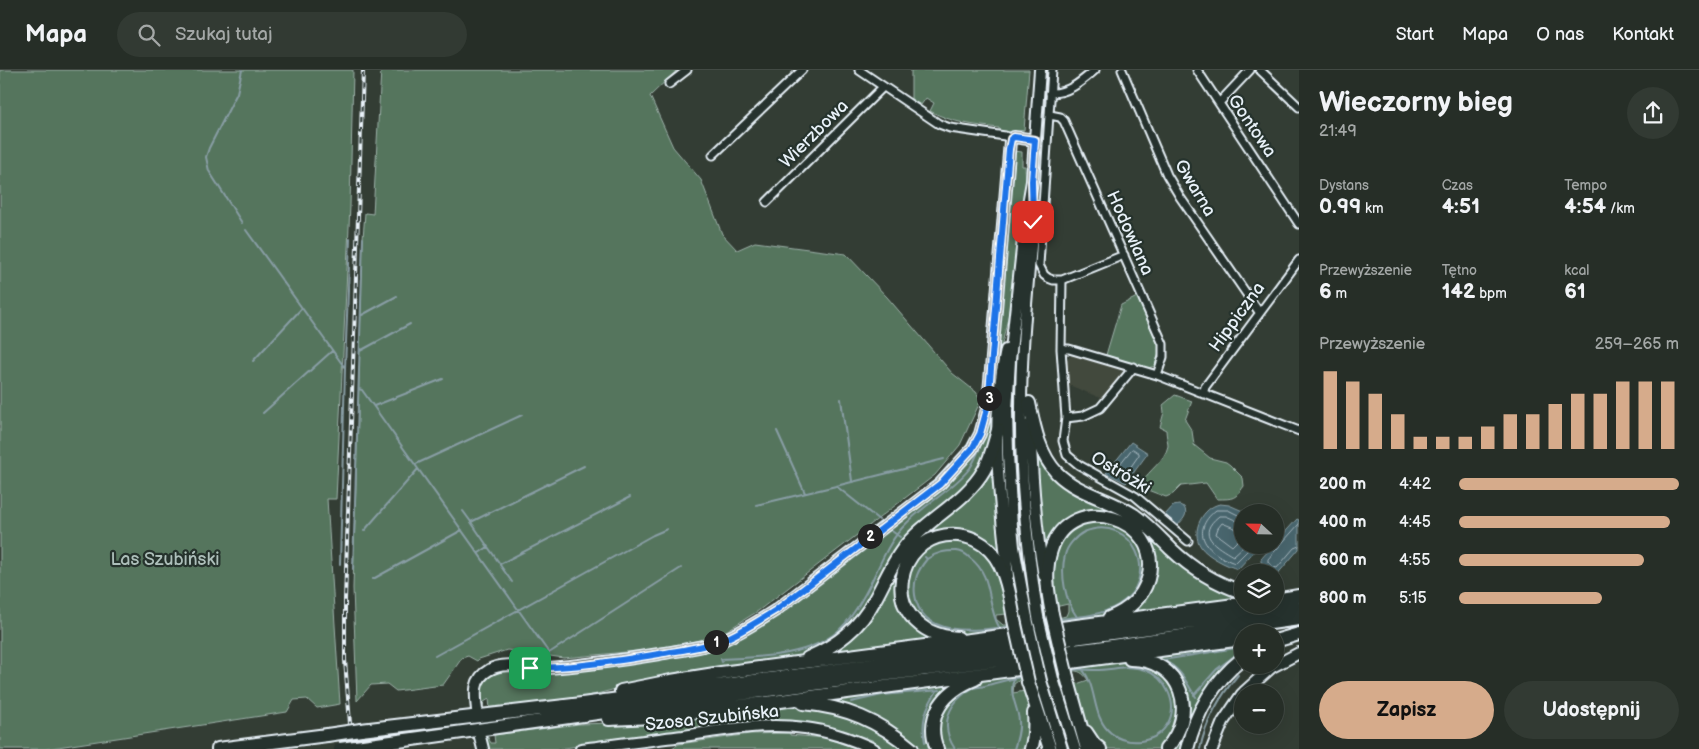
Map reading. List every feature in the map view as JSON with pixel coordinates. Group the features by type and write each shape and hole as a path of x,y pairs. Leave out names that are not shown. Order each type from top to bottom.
{"highway":[{"path":"1029,403 1041,449 1057,473 1072,484 1133,515 1147,525 1193,569 1215,582 1234,589"},
{"path":"786,664 825,650 853,631 866,614 903,548 914,536 968,491 977,481 989,458 998,430"},
{"path":"1087,749 1066,677 1052,614 1048,594 1048,560 1051,548 1066,527 1084,517 1096,515 1117,519 1136,531 1147,551 1149,573 1146,585 1136,600 1120,613 1090,624"},
{"path":"981,639 950,638 934,634 917,623 902,600 903,573 908,560 916,549 934,538 944,535 966,536 975,540 992,554 1000,565 1011,602 1029,687 1035,725 1034,741 1031,749"},
{"path":"1284,596 1299,596"},
{"path":"1284,598 1299,596"},
{"path":"582,704 608,694 671,680 1234,605"},
{"path":"218,749 582,704 1299,608"},
{"path":"340,749 544,720 1098,648 1299,619"},
{"path":"1284,634 1299,633"},
{"path":"1284,638 1299,633"},
{"path":"544,720 653,717 1234,640"},
{"path":"1100,658 1138,659 1166,671 1173,679 1182,698 1184,710 1180,730 1166,749"},
{"path":"1187,749 1196,720 1205,700 1221,678 1234,666"},
{"path":"937,749 934,723 936,714 945,697 962,684 1001,671"},
{"path":"1029,687 1050,749"},
{"path":"773,702 815,704 853,713 882,726 912,749"},
{"path":"1078,715 1087,734 1100,749"}],"main road":[{"path":"1040,70 1032,181 1033,222 1021,408 1023,474 1027,544 1038,617 1075,749"},
{"path":"477,710 475,694 478,680 488,670 495,667 506,665 548,668 695,648 721,641 750,627 776,610 940,484 960,464 972,449 980,434 988,405 1011,139 1014,137 1035,140"},
{"path":"1032,181 1024,221 1009,384 1008,454 1014,547 1041,681 1062,749"},
{"path":"1011,602 1000,507 998,430 1001,374 1016,310"},
{"path":"1025,326 1033,492 1040,551 1048,594"},
{"path":"1253,684 1272,667 1299,652"},
{"path":"1212,749 1223,722 1234,706"},
{"name":"Szosa Szubińska","path":"581,749 646,745 714,731 777,726 826,732 874,749"},
{"path":"480,737 483,749"}],"street":[{"path":"669,84 687,70"},
{"path":"713,155 802,70"},
{"path":"859,70 939,124 950,128 1005,136 1011,139"},
{"path":"1052,70 1039,265 1048,278 1062,280 1124,255"},
{"path":"1050,93 1067,91 1095,70"},
{"name":"Gwarna","path":"1122,70 1174,187 1259,312"},
{"name":"Gontowa","path":"1197,70 1299,224"},
{"path":"1219,104 1250,70"},
{"path":"1260,70 1299,107"},
{"name":"Wierzbowa","path":"767,202 883,87"},
{"name":"Hodowlana","path":"1050,115 1060,117 1064,121 1163,344 1163,357 1157,375"},
{"name":"Hippiczna","path":"1203,394 1205,387 1299,260"},
{"name":"Ostróżki","path":"1062,280 1061,349 1066,418 1063,441 1064,449 1072,460 1135,496 1188,541"},
{"path":"1061,349 1069,349 1157,375 1299,432"},
{"path":"1066,418 1083,416 1100,408 1134,367"}],"shaded area":[{"path":"1072,355 1123,370 1126,373 1103,399 1069,385 1066,360"}],"green space":[{"name":"Las Szubiński","path":"0,70 353,70 350,206 336,499 327,499 340,704 317,708 307,699 294,700 287,712 45,749 0,749"},
{"path":"381,70 677,70 650,96 673,147 701,180 722,234 737,250 755,242 846,254 887,297 952,373 976,392 981,400 960,445 935,475 758,611 726,631 701,640 647,650 564,658 507,650 477,661 468,656 462,658 443,685 396,691 387,684 371,685 357,701 353,588 363,238 365,213 373,214"},
{"path":"911,70 1029,70 1024,130 1015,132 999,131 999,128 955,121 930,111 934,103 926,98 921,105 911,99"},
{"path":"1012,151 1022,152 1022,166 1025,166 1026,182 1009,313 994,379 990,437 987,450 973,479 911,534 857,617 835,639 805,654 789,659 631,685 589,696 490,709 489,699 484,702 482,710 480,710 480,688 485,679 495,671 732,640 952,479 977,450 984,434"},
{"path":"1137,297 1160,349 1155,366 1148,368 1106,355 1121,305"},
{"path":"1175,395 1192,401 1185,420 1192,431 1194,445 1210,458 1226,462 1243,478 1244,486 1234,497 1217,499 1206,483 1181,486 1173,494 1166,497 1145,489 1142,482 1164,456 1168,446 1166,430 1160,427 1164,412 1163,405"},
{"path":"1034,445 1044,463 1122,512 1234,591 1234,601 1118,617 1145,594 1142,534 1086,513 1045,556 1041,535"},
{"path":"996,455 1002,564 974,535 917,544 897,596 944,639 821,656 836,647 897,563"},
{"path":"1110,521 1135,537 1144,555 1145,576 1130,602 1106,615 1059,623 1058,618 1066,616 1068,604 1055,607 1050,573 1057,543 1080,523"},
{"path":"951,538 976,545 993,564 1003,588 1007,614 996,615 996,619 1003,625 1009,625 1010,628 962,634 928,626 910,608 905,582 919,551"},
{"path":"1234,644 1234,662 1183,749 1171,749 1185,695 1140,656"},
{"path":"1107,662 1138,663 1166,676 1177,694 1178,724 1160,749 1106,749 1088,728 1074,685 1088,680 1080,672 1070,671 1069,667"},
{"path":"1020,675 1021,679 1014,684 1013,693 1025,691 1031,724 1028,749 941,749 937,726 948,700 980,681"},
{"path":"963,680 945,693 934,749 916,749 815,698"},
{"path":"781,706 805,706 858,718 906,749 884,749 872,740 844,730 812,726 729,726 557,749 486,749 485,736 487,736 491,743 495,743 494,735 579,724 677,721"},
{"path":"790,733 790,735 825,738 859,749 670,749 679,744 750,734"}],"water":[{"path":"1131,442 1148,453 1126,483 1106,473"},
{"path":"1220,504 1234,507 1234,554 1252,554 1243,564 1234,564 1234,567 1223,563 1204,550 1198,541 1197,534 1200,521 1208,510"},
{"path":"1179,505 1184,507 1186,512 1178,525 1165,515 1173,506"},
{"path":"1297,519 1299,520 1299,549 1284,566 1284,564 1263,564 1261,559 1266,554 1284,554 1284,533"}],"waterway":[{"path":"242,70 237,93 206,157 209,171 242,223"},
{"path":"246,230 345,368 340,564"},
{"path":"345,368 350,238"},
{"path":"353,569 363,238"},
{"path":"362,315 397,296"},
{"path":"253,361 302,308"},
{"path":"360,351 410,324"},
{"path":"263,413 332,351"},
{"path":"374,406 443,379"},
{"path":"359,389 362,390 549,653 681,568"},
{"path":"841,399 852,481"},
{"path":"416,464 522,415"},
{"path":"777,431 805,493"},
{"path":"722,662 721,659 767,656 798,651 826,640 838,631 859,604 896,535 918,512 962,477 971,466 980,448"},
{"path":"836,486 944,459"},
{"path":"479,553 488,547 471,522 584,466"},
{"path":"364,531 418,469"},
{"path":"756,505 836,486 879,520"},
{"path":"488,547 500,564 630,497"},
{"path":"463,511 471,522"},
{"path":"1058,619 1073,618 1104,612 1118,605 1131,594 1139,580 1140,565 1136,551 1128,539 1116,531 1101,528 1084,532 1072,542 1066,552 1063,579 1069,603 1077,617"},
{"path":"435,656 667,529"},
{"path":"889,529 900,537"},
{"path":"373,579 462,530"},
{"path":"925,557 927,559 941,552 956,551 962,552 978,565 983,573 992,609 999,627"},
{"path":"927,559 917,576 915,595 920,609 928,619 940,626 954,629 969,630 1012,626"},
{"path":"500,565 512,582"},
{"path":"1163,660 1234,648"},
{"path":"1194,695 1217,669 1234,656"},
{"path":"1163,660 1180,672 1196,697"},
{"path":"1069,670 1076,670 1080,670 1083,670 1102,670 1133,667 1152,673 1159,678 1171,699 1172,707 1168,723 1157,735 1142,741 1126,740 1111,733 1100,719 1090,684 1087,676 1082,669"},
{"path":"1200,749 1214,709 1238,675"},
{"path":"955,749 950,740 947,723 952,707 957,700 973,688 1022,677"},
{"path":"1014,679 1012,690 1019,725 1014,749"},
{"path":"851,702 882,695 940,690"},
{"path":"925,742 925,715 937,691"}],"railway":[{"path":"352,749 345,660 345,600 363,70"}],"route":[{"path":"530,668 598,663 695,648 721,641 750,627 776,610 888,522 940,484 972,449 980,434 988,405 1009,149 1010,141 1014,137 1035,140 1032,181 1033,222"}]}
